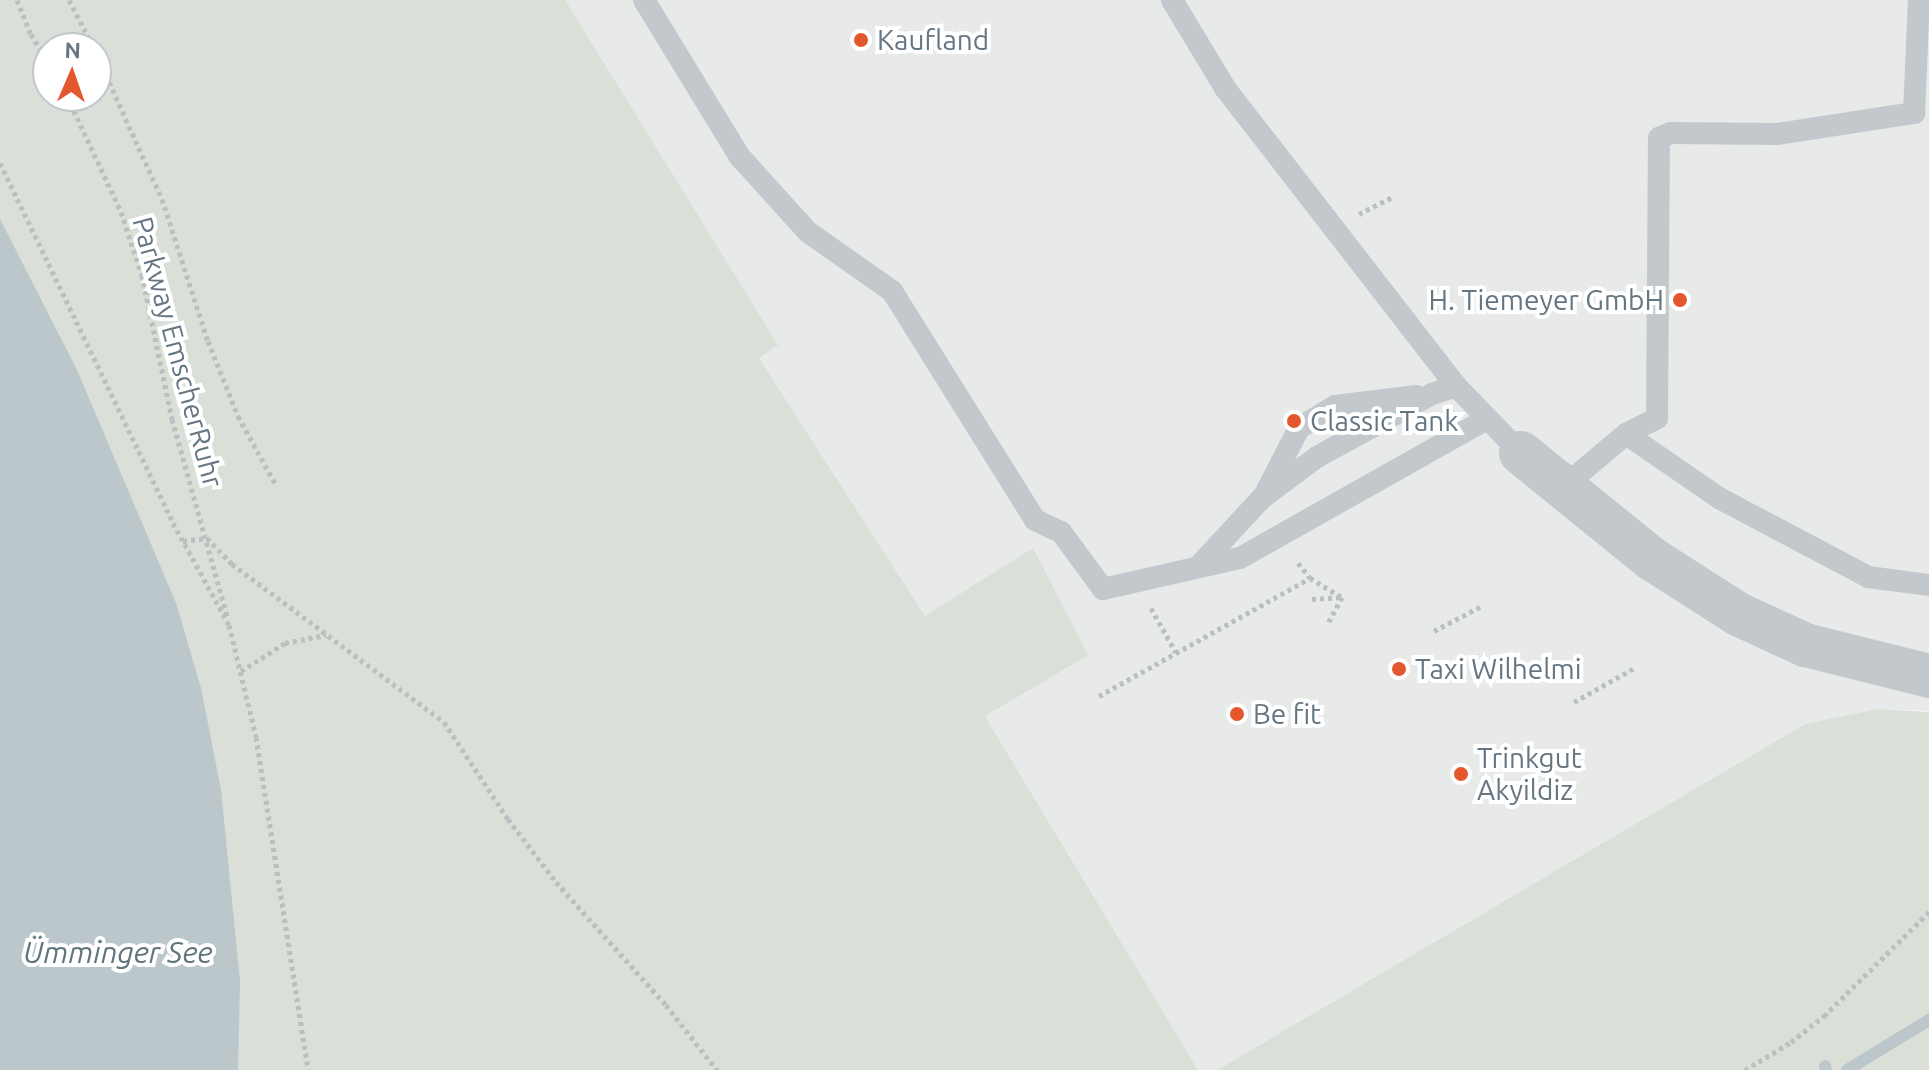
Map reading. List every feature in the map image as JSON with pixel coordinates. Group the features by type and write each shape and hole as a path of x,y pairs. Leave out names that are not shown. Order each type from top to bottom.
{"street":[{"path":"1521,453 1652,559 1738,614 1805,645 1917,669"}],"lane":[{"path":"644,0 740,157 808,232 892,291 1035,520 1061,532 1103,589 1240,558 1485,420"},
{"path":"1172,0 1225,88 1456,386 1485,420 1521,453"},
{"path":"1562,488 1626,434 1657,418 1659,138 1671,133 1778,134 1914,113 1919,0"},
{"path":"1198,567 1262,498 1340,443 1432,394 1456,386"},
{"path":"1262,498 1299,428 1335,406 1432,394"},
{"path":"1626,434 1719,498 1868,577 1929,585"}],"path":[{"path":"17,0 32,36"},
{"path":"69,0 86,32"},
{"path":"112,88 162,199 208,341 238,416 276,485"},
{"name":"Parkway EmscherRuhr","path":"74,112 121,212 142,275 172,419 229,625"},
{"path":"0,163 183,541 229,625 256,737 308,1070"},
{"path":"183,541 207,538 232,564 326,635 360,656 444,722 508,819 556,882 666,1005 717,1070"},
{"path":"1287,568 1301,562 1310,578 1342,597"},
{"path":"1099,696 1310,578"},
{"path":"1136,582 1176,653"},
{"path":"1312,599 1342,597"},
{"path":"1327,625 1342,597"},
{"path":"1434,631 1480,607"},
{"path":"241,671 285,643 326,635"},
{"path":"1574,702 1636,667"},
{"path":"1745,1070 1791,1042 1824,1016 1929,912"}],"shaded area":[{"path":"0,0 565,0 778,345 759,358 925,616 1033,548 1088,655 985,716 1198,1070 0,1070"},
{"path":"552,0 1929,0 1929,711 1877,709 1805,724 1217,1070 1198,1070 925,616 759,358"},
{"path":"1877,709 1929,712 1929,1070 1217,1070 1805,724"}],"water":[{"name":"Ümminger See","path":"0,219 77,370 176,603 201,688 221,790 240,981 238,1070 0,1070"}],"waterway":[{"path":"1847,1070 1929,1020"},
{"path":"1825,1066 1826,1070"}],"place":[{"name":"Kaufland","path":"861,40"},
{"name":"H. Tiemeyer GmbH","path":"1680,300"},
{"name":"Classic Tank","path":"1294,421"},
{"name":"Taxi Wilhelmi","path":"1399,669"},
{"name":"Be fit","path":"1237,714"},
{"name":"Trinkgut Akyildiz","path":"1461,774"}]}
